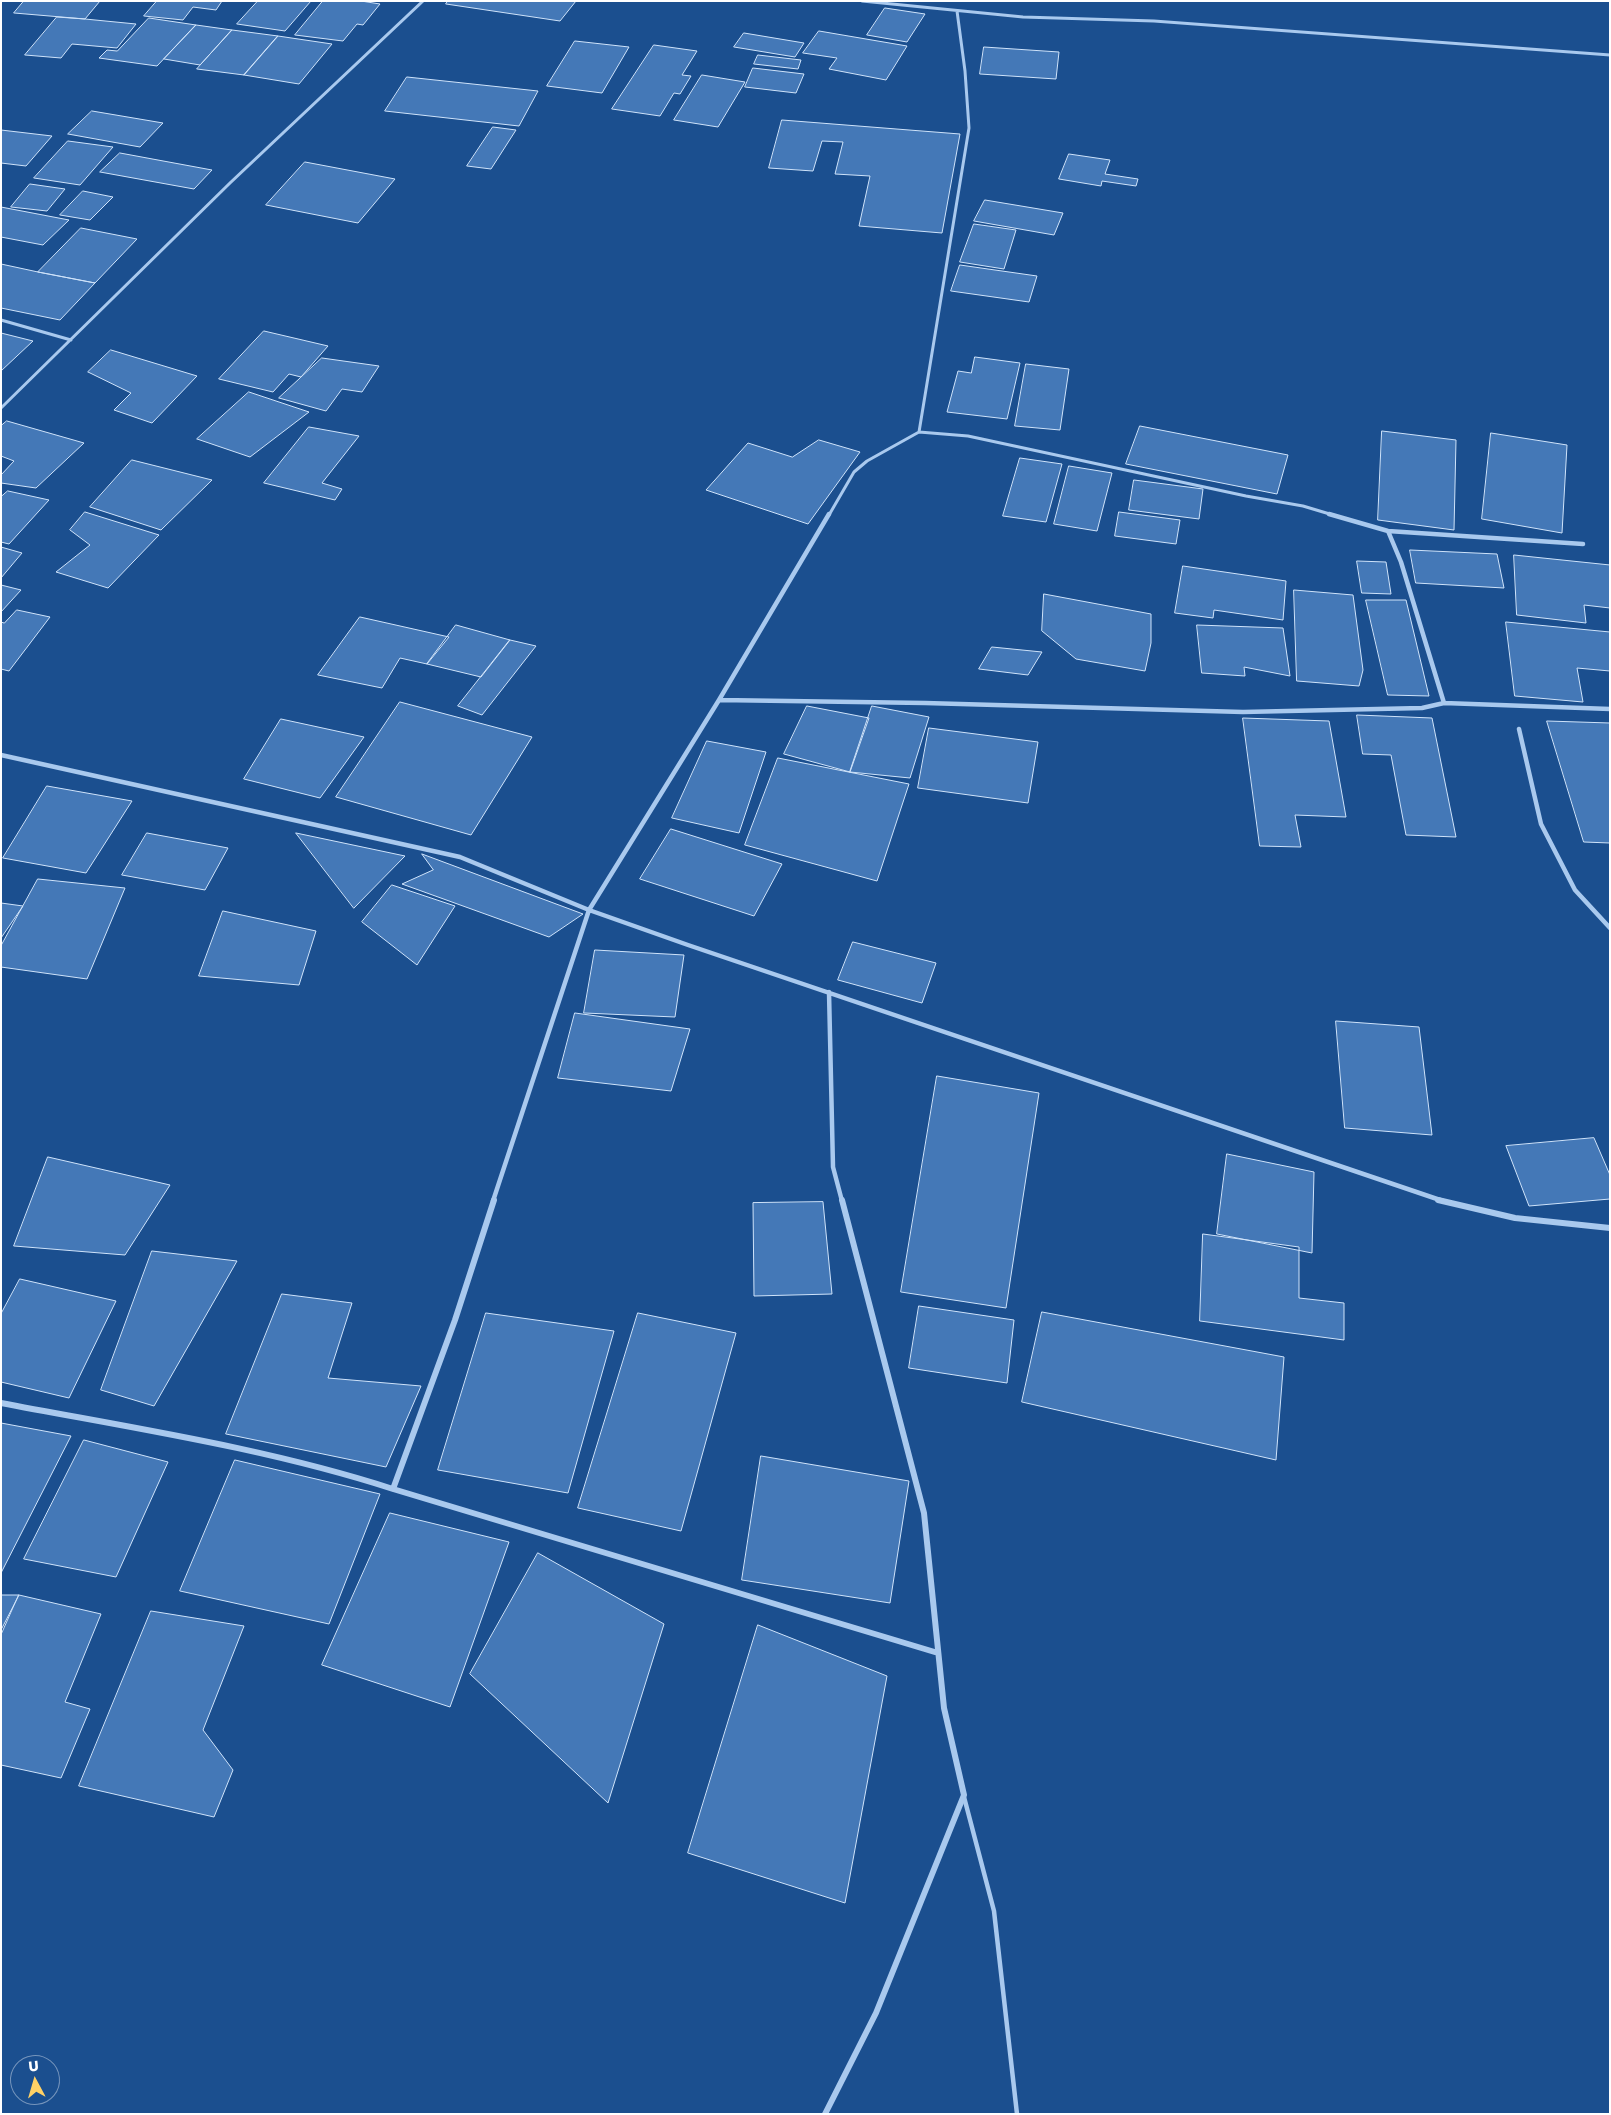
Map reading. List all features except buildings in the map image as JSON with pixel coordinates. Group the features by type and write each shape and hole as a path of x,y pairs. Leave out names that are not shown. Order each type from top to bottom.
{"street":[{"path":"1,408 230,184 423,1"},
{"path":"862,1 1023,17 1154,21 1610,56"},
{"path":"919,432 969,128 962,39 957,11"},
{"path":"1,320 71,340"},
{"path":"393,1490 455,1320 520,1117 590,910 719,700 854,472 867,461 919,432 968,436 1246,496 1303,506 1388,531 1583,544"},
{"path":"1388,531 1401,562 1444,703"},
{"path":"719,700 925,703 1243,712 1422,708 1444,703 1610,709"},
{"path":"1519,729 1541,824 1575,890 1610,928"},
{"path":"1,755 460,857 590,910 688,945 1439,1200 1515,1218 1610,1228"},
{"path":"825,2114 876,2013 964,1795 944,1708 924,1513 833,1167 829,992"},
{"path":"1,1403 246,1450 356,1477 393,1490 938,1653"}],"lane":[{"path":"964,1795 994,1912 1017,2114"}]}
